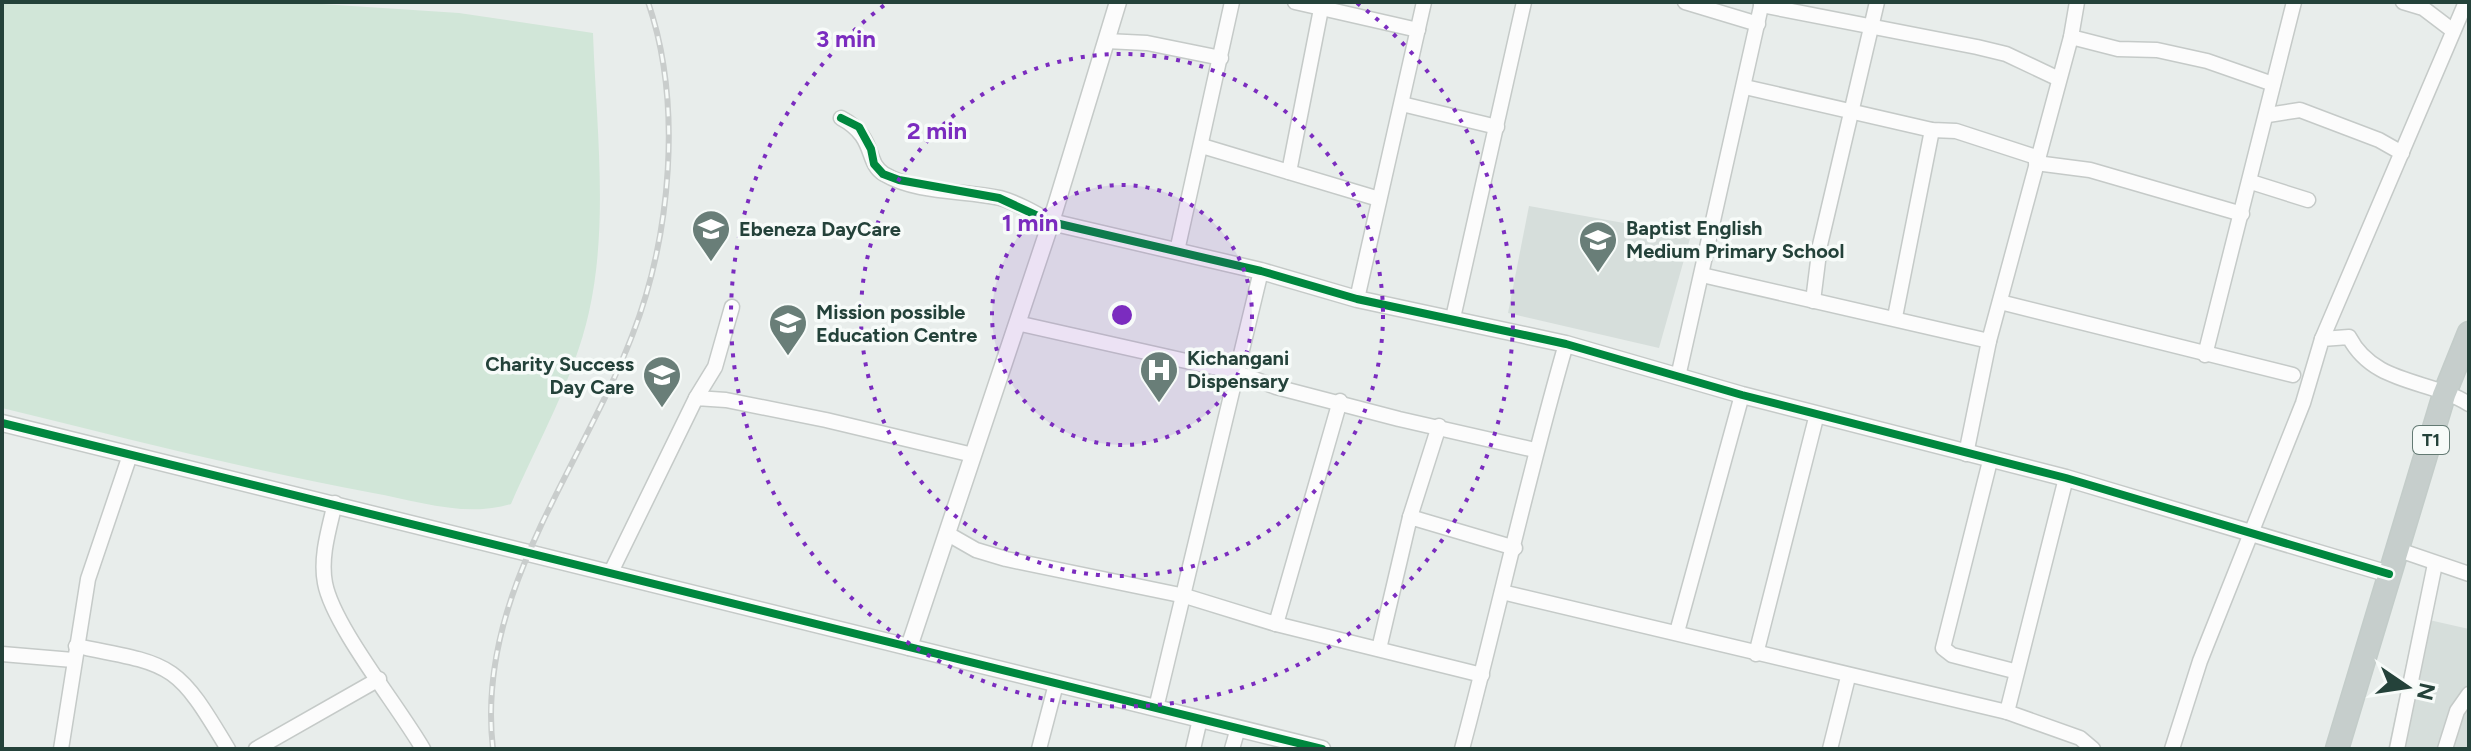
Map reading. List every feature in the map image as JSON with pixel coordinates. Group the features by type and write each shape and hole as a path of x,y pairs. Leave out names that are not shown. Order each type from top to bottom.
{"highway":[{"name":"T1","path":"2337,749 2444,395 2469,333"}],"street":[{"path":"909,647 1051,222 1118,2"},
{"path":"1177,251 1232,2"},
{"path":"1295,2 1418,30"},
{"path":"1357,299 1424,2"},
{"path":"1453,318 1524,2"},
{"path":"1685,2 1758,24"},
{"path":"1813,301 1820,245 1877,2"},
{"path":"1966,454 1989,341 2071,37 2077,2"},
{"path":"2205,355 2268,115 2294,2"},
{"path":"2403,2 2423,8 2452,30"},
{"path":"2172,749 2186,697 2303,403 2322,339 2466,2"},
{"path":"1678,377 1745,87 1761,3 1871,29 2006,54 2059,79"},
{"path":"1289,172 1321,9"},
{"path":"2071,37 2118,49 2157,50 2207,61 2273,84"},
{"path":"1106,41 1147,43 1221,58"},
{"path":"1745,87 1932,130 1956,131 2036,160 2090,170 2242,214"},
{"path":"1402,104 1497,127"},
{"path":"2268,115 2300,110 2379,140 2402,153"},
{"path":"841,118 859,127 871,149 874,164 883,174 931,188 999,198 1051,222 1261,271 1357,299 1566,344 1742,395 2066,478 2389,574"},
{"path":"1895,317 1932,130"},
{"path":"1202,146 1379,199"},
{"path":"2251,182 2308,200"},
{"path":"1156,708 1261,271"},
{"path":"1702,275 1989,341"},
{"path":"2000,302 2202,350 2205,355"},
{"path":"611,572 696,398 715,367 732,307"},
{"path":"1017,323 1235,372 1276,387 1340,401 1399,419 1535,450"},
{"path":"2322,339 2349,337 2359,357 2409,383 2469,404"},
{"path":"1462,749 1515,548 1535,450 1566,344"},
{"path":"2205,355 2249,361 2293,375"},
{"path":"715,367 717,386 726,400"},
{"path":"1677,632 1742,395"},
{"path":"696,398 726,400 826,420 973,455"},
{"path":"1276,624 1340,401"},
{"path":"1756,654 1817,414"},
{"path":"2,423 1322,749"},
{"path":"1379,649 1410,517 1439,426"},
{"path":"61,749 75,653 96,551 130,455"},
{"path":"1990,461 1943,648 1952,655 2014,671"},
{"path":"2007,712 2014,671 2066,478"},
{"path":"335,503 324,562 325,584 335,610 423,749"},
{"path":"1410,517 1515,548"},
{"path":"948,534 976,550 1006,559 1185,596 1276,624 1482,675"},
{"path":"2396,549 2469,574"},
{"path":"2397,749 2435,564"},
{"path":"1502,592 1677,632 1848,677 2007,712 2080,738 2093,749"},
{"path":"2,654 126,655 168,669 187,684 228,749"},
{"path":"1830,749 1848,677"},
{"path":"256,749 379,679"},
{"path":"1039,749 1056,684"},
{"path":"2445,749 2457,711 2469,694"},
{"path":"1193,749 1200,719"},
{"path":"1232,749 1238,728"}],"shaded area":[{"name":"Baptist English Medium Primary School","path":"1529,206 1691,235 1659,348 1508,313"},
{"path":"2416,617 2469,629 2469,749 2388,749"}],"green space":[{"path":"2,2 291,2 459,13 593,33 600,173 595,278 589,312 574,362 511,504 460,509 424,504 233,464 2,408"}],"railway":[{"path":"493,749 492,693 500,639 515,587 536,536 632,336 656,256 668,170 669,126 666,83 648,2"}],"cycle path":[{"path":"841,118 859,127 871,149 874,164 883,174 899,180 999,198 1051,222 1261,271 1357,299 1566,344 1742,395 2066,478 2389,574"},
{"path":"2,423 1322,749"}],"place":[{"name":"Ebeneza DayCare","path":"711,263"},
{"name":"Baptist English Medium Primary School","path":"1598,274"},
{"name":"Mission possible Education Centre","path":"788,357"},
{"name":"Kichangani Dispensary","path":"1159,404"},
{"name":"Charity Success Day Care","path":"662,409"}]}
